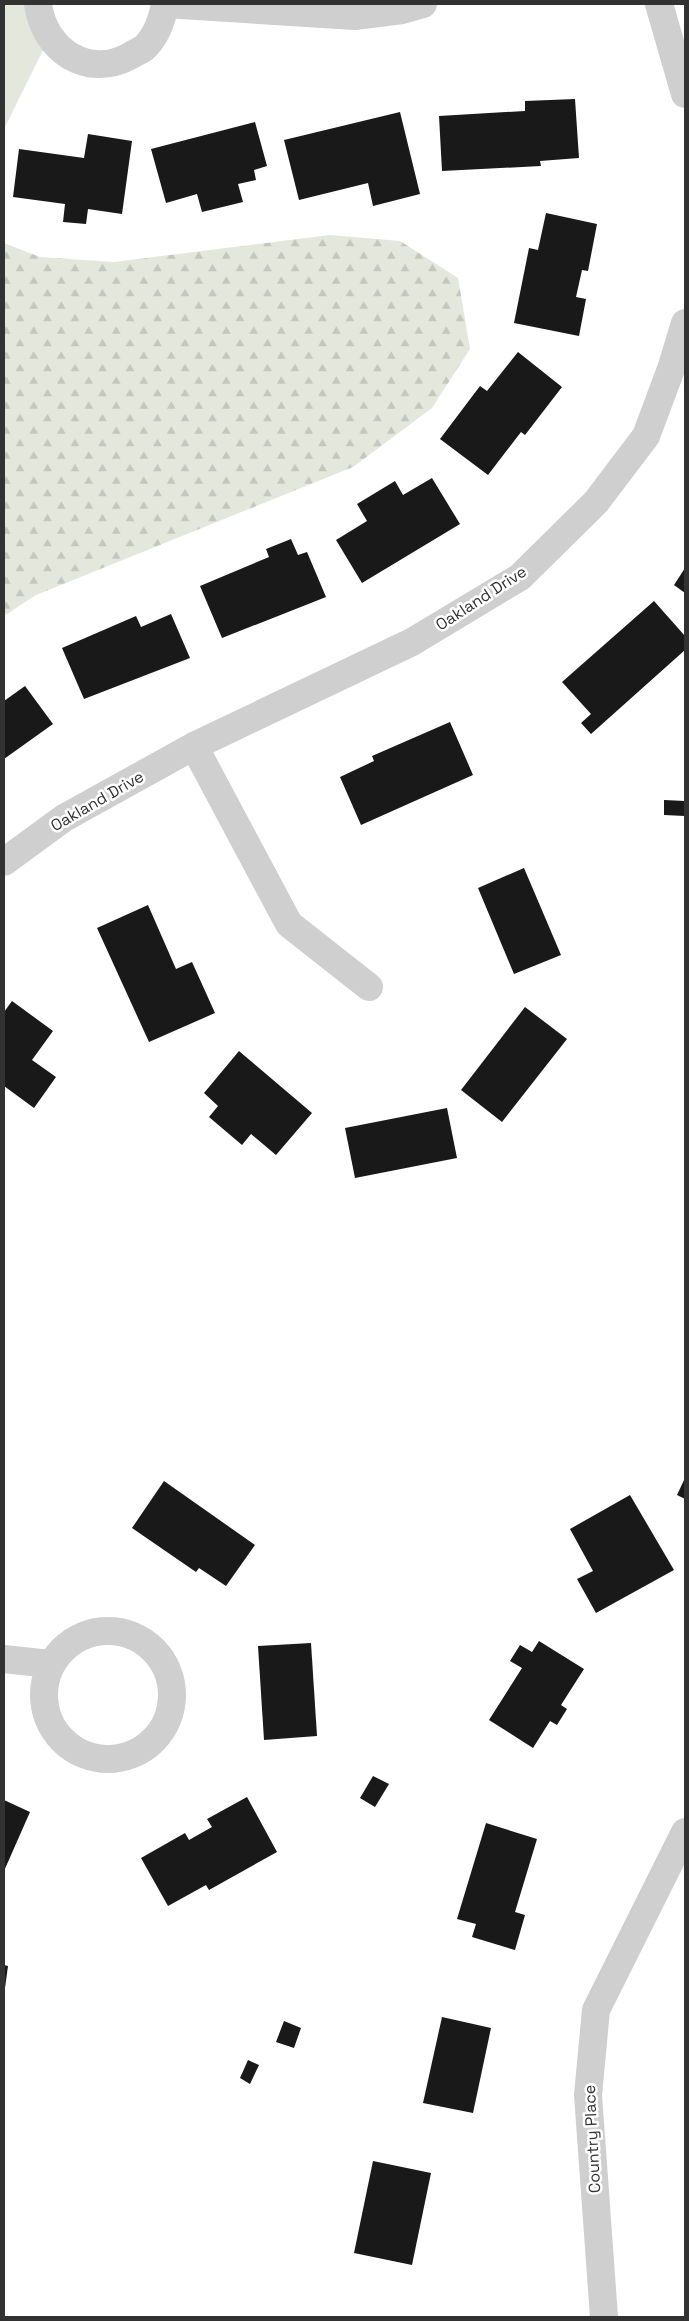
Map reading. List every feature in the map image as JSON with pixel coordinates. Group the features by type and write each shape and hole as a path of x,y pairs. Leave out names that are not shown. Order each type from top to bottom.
{"street":[{"path":"38,4 40,19 49,38 68,56 92,64 116,63 143,49 158,29 165,4 355,16 402,10 422,4"},
{"path":"659,4 685,94"},
{"name":"Oakland Drive","path":"4,862 64,818 194,746 412,642 520,577 596,502 646,436 671,369 685,322"},
{"path":"194,746 289,924 369,987"},
{"path":"106,1629 128,1633 144,1640 165,1664 173,1692 169,1718 154,1741 128,1757 100,1759 73,1750 62,1741 49,1723 45,1710 44,1681 50,1664 69,1642 89,1632 106,1629"},
{"path":"4,1659 50,1664"},
{"name":"Country Place","path":"604,2317 588,2095 596,2010 685,1832"}],"green space":[{"path":"4,4 38,4 49,38 4,129"},
{"path":"330,235 400,241 458,278 470,349 432,408 353,467 36,595 4,616 4,243 40,257 114,262"}],"building":[{"path":"575,99 579,158 540,161 541,166 442,171 439,116 525,111 525,101"},
{"path":"400,112 420,194 373,206 368,183 299,200 284,140"},
{"path":"255,122 267,166 254,170 256,180 238,184 243,202 202,212 197,194 166,203 151,149"},
{"path":"88,134 132,141 122,214 88,209 86,224 63,222 65,204 13,197 19,149 84,158"},
{"path":"546,213 597,224 588,271 582,270 576,297 586,299 579,336 514,323 529,248 538,250"},
{"path":"518,352 562,387 525,435 521,432 488,475 440,439 480,386 487,391"},
{"path":"432,478 460,524 362,583 336,540 367,521 357,504 395,481 403,495"},
{"path":"291,539 298,555 307,552 326,597 222,638 200,586 269,557 266,549"},
{"path":"685,568 685,593 674,585"},
{"path":"654,601 685,636 685,650 591,734 581,723 591,714 562,682"},
{"path":"171,614 190,658 84,699 62,648 136,616 141,627"},
{"path":"25,686 53,724 4,759 4,701"},
{"path":"450,722 473,775 361,825 340,777 374,761 372,756"},
{"path":"664,800 685,801 685,816 664,815"},
{"path":"524,868 561,955 514,974 478,888"},
{"path":"148,905 176,969 192,962 215,1013 149,1042 97,928"},
{"path":"12,1001 53,1031 32,1060 56,1077 34,1108 4,1086 4,1012"},
{"path":"525,1007 567,1039 502,1122 461,1090"},
{"path":"239,1051 312,1113 276,1155 251,1134 242,1145 209,1117 218,1106 204,1093"},
{"path":"447,1108 457,1158 355,1178 345,1128"},
{"path":"685,1478 685,1499 677,1495"},
{"path":"164,1481 255,1545 226,1586 199,1568 196,1572 132,1528"},
{"path":"630,1495 674,1570 596,1613 577,1579 593,1571 570,1529"},
{"path":"539,1641 584,1669 561,1705 567,1709 557,1725 550,1721 533,1748 489,1720 522,1668 510,1661 520,1645 532,1652"},
{"path":"311,1643 317,1736 264,1740 258,1646"},
{"path":"373,1776 389,1784 375,1807 360,1798"},
{"path":"247,1797 277,1852 209,1890 206,1885 168,1906 141,1858 185,1833 189,1840 212,1827 207,1819"},
{"path":"4,1800 30,1812 4,1871"},
{"path":"486,1823 537,1839 515,1912 525,1915 515,1950 472,1937 476,1924 457,1919"},
{"path":"4,1965 8,1966 5,1988 4,1988"},
{"path":"442,2017 491,2028 473,2113 423,2103"},
{"path":"284,2021 301,2028 294,2048 276,2042"},
{"path":"248,2060 259,2065 250,2084 240,2078"},
{"path":"373,2161 431,2173 412,2265 354,2253"}]}
